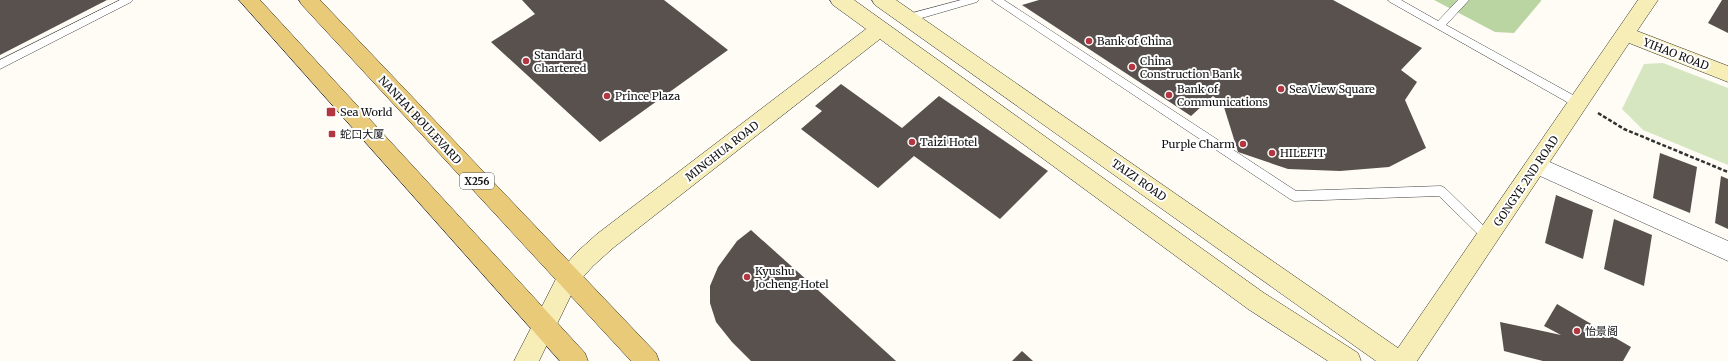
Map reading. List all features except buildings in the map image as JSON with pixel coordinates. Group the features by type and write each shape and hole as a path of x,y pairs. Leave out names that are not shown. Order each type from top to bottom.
{"main road":[{"path":"249,0 576,361"},
{"name":"NANHAI BOULEVARD","path":"309,0 647,361"},
{"path":"840,0 1256,301 1349,361"},
{"name":"TAIZI ROAD","path":"882,0 1396,361"},
{"name":"GONGYE 2ND ROAD","path":"1403,361 1648,0"},
{"name":"MINGHUA ROAD","path":"526,361 568,278 585,258 880,29"},
{"name":"YIHAO ROAD","path":"1624,34 1728,74"}],"street":[{"path":"1536,166 1728,251"}],"lane":[{"path":"0,65 128,0"},
{"path":"908,18 974,0"},
{"path":"997,0 1294,196 1441,191 1488,237"},
{"path":"1393,0 1578,103"},
{"path":"1440,26 1464,0"}],"path":[{"path":"1578,103 1609,119 1624,129 1728,172"}],"green space":[{"path":"1434,0 1541,1 1514,33 1495,32"},
{"path":"1663,63 1728,88 1728,165 1643,130 1622,109 1644,64"}],"place":[{"name":"Bank of China","path":"1089,41"},
{"name":"Standard Chartered","path":"526,61"},
{"name":"China Construction Bank","path":"1132,67"},
{"name":"Sea View Square","path":"1281,89"},
{"name":"Bank of Communications","path":"1169,95"},
{"name":"Prince Plaza","path":"607,96"},
{"name":"Sea World","path":"331,112"},
{"name":"蛇口大厦","path":"332,134"},
{"name":"Taizi Hotel","path":"912,142"},
{"name":"Purple Charm","path":"1243,144"},
{"name":"HILEFIT","path":"1272,153"},
{"name":"Kyushu Jocheng Hotel","path":"747,277"},
{"name":"怡景阁","path":"1577,331"}]}
